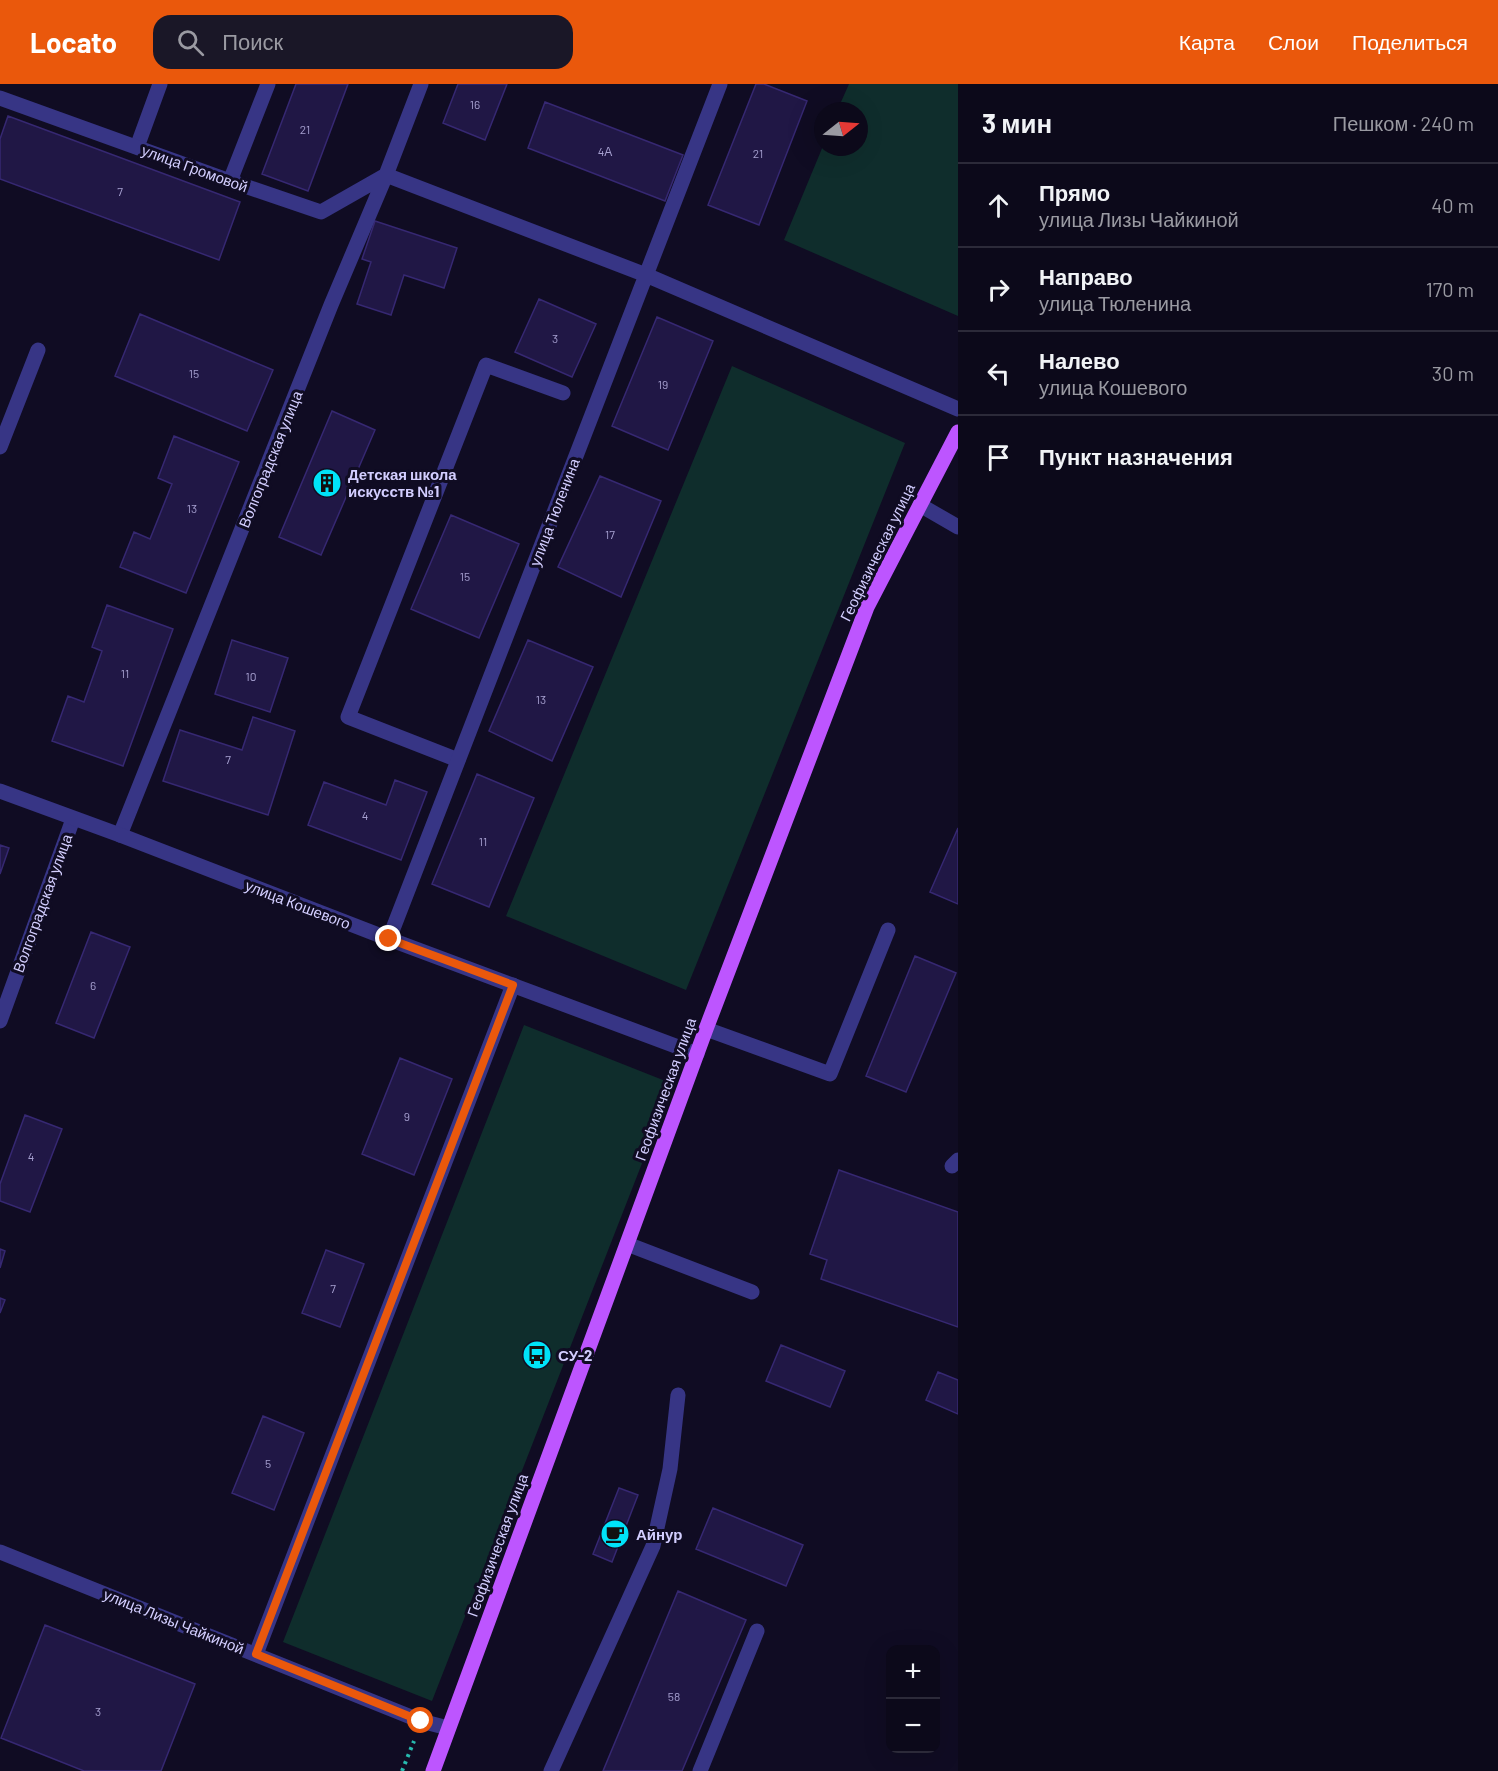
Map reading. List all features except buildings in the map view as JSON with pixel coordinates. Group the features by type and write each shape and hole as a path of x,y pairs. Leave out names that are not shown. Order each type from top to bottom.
{"main road":[{"name":"Геофизическая улица","path":"433,1771 706,1029 867,607 958,432"}],"street":[{"path":"137,147 160,84"},
{"path":"230,182 268,84"},
{"name":"Волгоградская улица","path":"120,835 421,84"},
{"name":"улица Тюленина","path":"389,939 720,84"},
{"name":"улица Громовой","path":"0,98 230,182 321,212 386,175"},
{"path":"386,175 646,275 958,409"},
{"path":"0,447 38,350"},
{"path":"458,760 348,717 486,365 563,393"},
{"path":"920,505 958,527"},
{"name":"улица Кошевого","path":"0,791 697,1054"},
{"name":"Волгоградская улица","path":"0,1021 73,819"},
{"path":"706,1029 830,1074 888,930"},
{"path":"256,1654 513,985"},
{"path":"627,1244 752,1292"},
{"path":"551,1771 653,1546 670,1470 678,1395"},
{"name":"улица Лизы Чайкиной","path":"0,1552 421,1721 448,1728"},
{"path":"700,1771 757,1631"}],"path":[{"path":"402,1771 421,1721"}],"green space":[{"path":"849,84 958,84 958,316 784,240 819,156 868,156 868,102 841,102"},
{"path":"732,366 905,443 686,990 506,916"},
{"path":"524,1025 673,1084 432,1701 283,1642"}],"place":[{"name":"Детская школа искусств №1","path":"327,483"},
{"name":"СУ-2","path":"537,1355"},
{"name":"Айнур","path":"615,1534"}],"route":[{"path":"389,939 513,985 256,1654 421,1721"}]}
